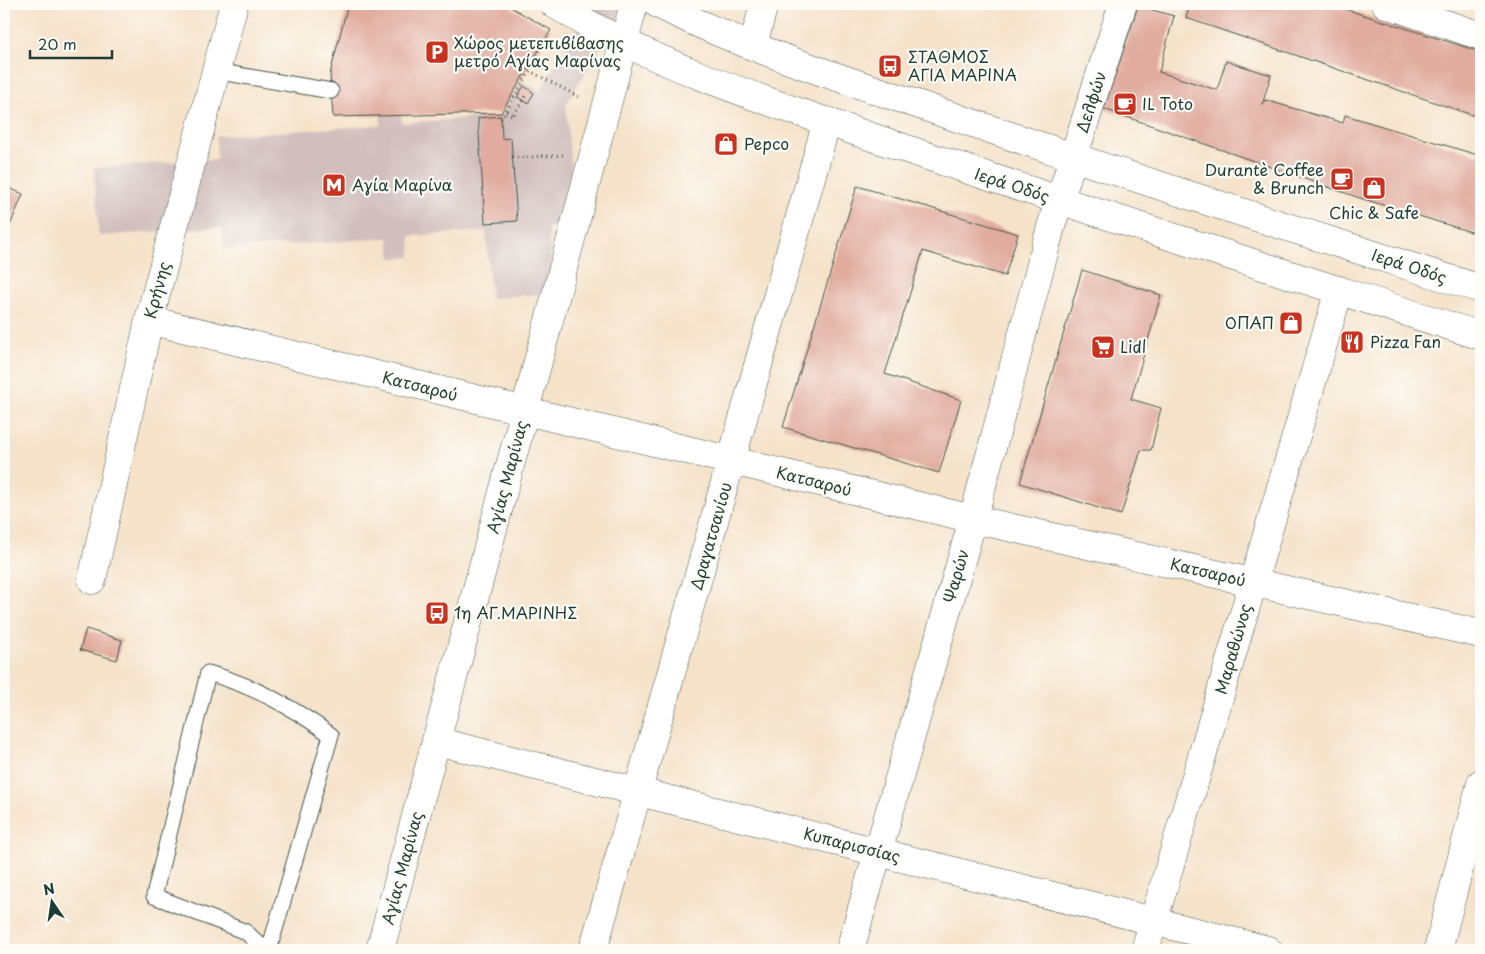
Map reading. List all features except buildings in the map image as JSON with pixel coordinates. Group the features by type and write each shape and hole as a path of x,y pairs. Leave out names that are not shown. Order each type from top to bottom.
{"street":[{"name":"Κρήνης","path":"92,580 148,320 234,4"},
{"name":"Ιερά Οδός","path":"554,4 623,42 743,94 1059,200 1481,336"},
{"name":"Αγίας Μαρίνας","path":"380,950 634,4"},
{"name":"Ιερά Οδός","path":"658,4 753,46 1072,158 1481,289"},
{"path":"753,46 764,4"},
{"name":"Δελφών","path":"1059,200 1123,4"},
{"path":"1386,4 1481,36"},
{"name":"Δραγατσανίου","path":"593,950 636,791 733,461 827,122"},
{"name":"Ψαρών","path":"850,950 973,519 1059,200"},
{"name":"Μαραθώνος","path":"1146,950 1252,582 1339,290"},
{"name":"Κατσαρού","path":"148,320 973,519 1481,634"},
{"name":"Κυπαρισσίας","path":"436,741 1268,950"},
{"path":"1438,950 1481,783"}],"lane":[{"path":"215,71 331,91"},
{"path":"265,950 246,932 154,896 208,673 260,691 290,707 331,735 269,950"}],"path":[{"path":"501,120 530,71 605,111"},
{"path":"506,112 513,116 526,95"},
{"path":"512,158 594,153"}],"shaded area":[{"path":"593,4 627,4 566,104 575,224 548,227 553,293 491,298 486,231 410,236 411,257 391,258 389,238 224,249 222,227 99,236 94,168 217,159 216,136 381,125 380,104 400,103 402,123 501,116 522,81 540,91"}],"place":[{"name":"Χώρος μετεπιβίβασης μετρό Αγίας Μαρίνας","path":"437,52"},
{"name":"ΣΤΑΘΜΟΣ ΑΓΙΑ ΜΑΡΙΝΑ","path":"890,66"},
{"name":"IL Toto","path":"1125,104"},
{"name":"Pepco","path":"726,144"},
{"name":"Durantè Coffee & Brunch","path":"1342,179"},
{"name":"Αγία Μαρίνα","path":"334,185"},
{"name":"Chic & Safe","path":"1374,188"},
{"name":"ΟΠΑΠ","path":"1291,323"},
{"name":"Pizza Fan","path":"1352,342"},
{"name":"Lidl","path":"1103,347"},
{"name":"1η ΑΓ.ΜΑΡΙΝΗΣ","path":"437,613"}]}
